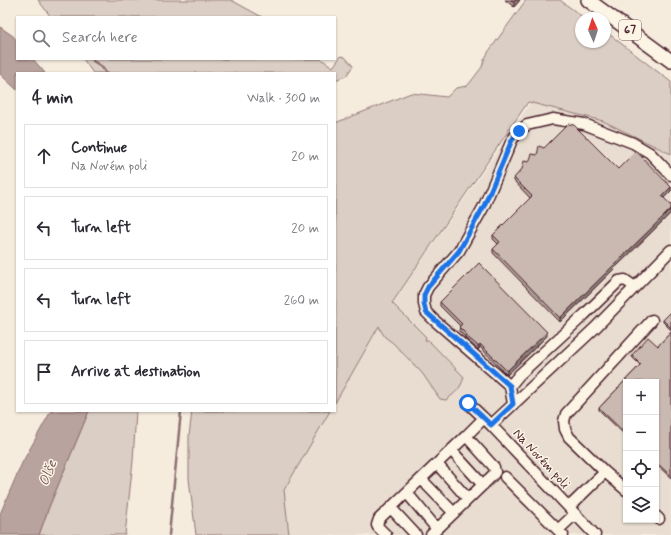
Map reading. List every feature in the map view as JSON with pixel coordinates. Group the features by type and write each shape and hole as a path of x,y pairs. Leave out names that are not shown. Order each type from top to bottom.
{"main road":[{"name":"67","path":"588,0 671,61"}],"street":[{"path":"513,404 510,386 430,316 426,312 424,304 424,295 428,287 459,251 484,206 512,140 519,131 527,125 553,119 584,124 633,142 650,153 671,175"},
{"path":"386,535 378,527 377,524 379,519 466,436 513,404 595,328 671,250"},
{"path":"510,386 519,375 619,281 625,280 635,287"},
{"path":"584,315 595,328"},
{"path":"623,487 569,437 565,429 564,420 566,414 652,320"},
{"name":"Na Novém poli","path":"468,403 488,422 595,535"},
{"path":"407,493 434,532 495,472 494,467 466,436"},
{"path":"451,450 483,485"},
{"path":"437,464 468,499"},
{"path":"505,477 560,533 572,511 605,472"},
{"path":"421,479 454,513"},
{"path":"391,508 416,535"}],"shaded area":[{"path":"38,0 231,0 260,16 50,16"},
{"path":"526,0 560,0 576,12 575,48 611,48 611,36 671,82 671,154 603,121 528,102 392,303 426,337 425,340 428,340 464,377 459,388 446,400 440,399 422,373 393,343 385,337 379,326 336,401 336,123 411,93 447,97 456,88 467,86 469,84 482,67 484,60"},
{"path":"341,56 345,57 353,66 346,76 336,80 336,72 92,72 84,60 322,60 333,67"},
{"path":"531,102 603,121 671,154 671,535 289,535 284,490 329,412 336,412 336,401 380,326 385,337 393,343 422,373 440,399 456,392 461,385 464,377 453,365 425,341 426,337 392,304"},
{"path":"89,412 136,412 133,461 125,535 39,535"},
{"path":"192,412 329,412 284,490 289,535 196,535 189,479 189,436"}],"water":[{"path":"0,27 16,40 16,60 34,60 44,72 16,72 16,89 0,74"},
{"name":"Olše","path":"50,412 89,412 39,535 0,535 0,514 22,463"}],"building":[{"path":"568,124 574,125 618,169 636,151 671,187 662,196 671,205 671,209 560,318 493,249 500,242 493,235 532,196 514,178 522,169 524,161 529,162 532,154 537,155 539,146 544,148"},
{"path":"479,263 547,332 507,371 480,344 478,346 465,335 466,334 459,327 462,324 440,302"},
{"path":"671,312 671,328 663,320"},
{"path":"671,332 671,476 659,465 659,379 627,379 641,364 632,355 648,337 658,346"},
{"path":"623,383 623,431 599,408"}],"waterway":[{"path":"93,61 101,66 105,72"},
{"path":"169,535 181,412"}],"route":[{"path":"468,403 491,425 513,404 510,386 426,312 424,295 428,287 459,251 484,206 512,140 519,131"}]}
